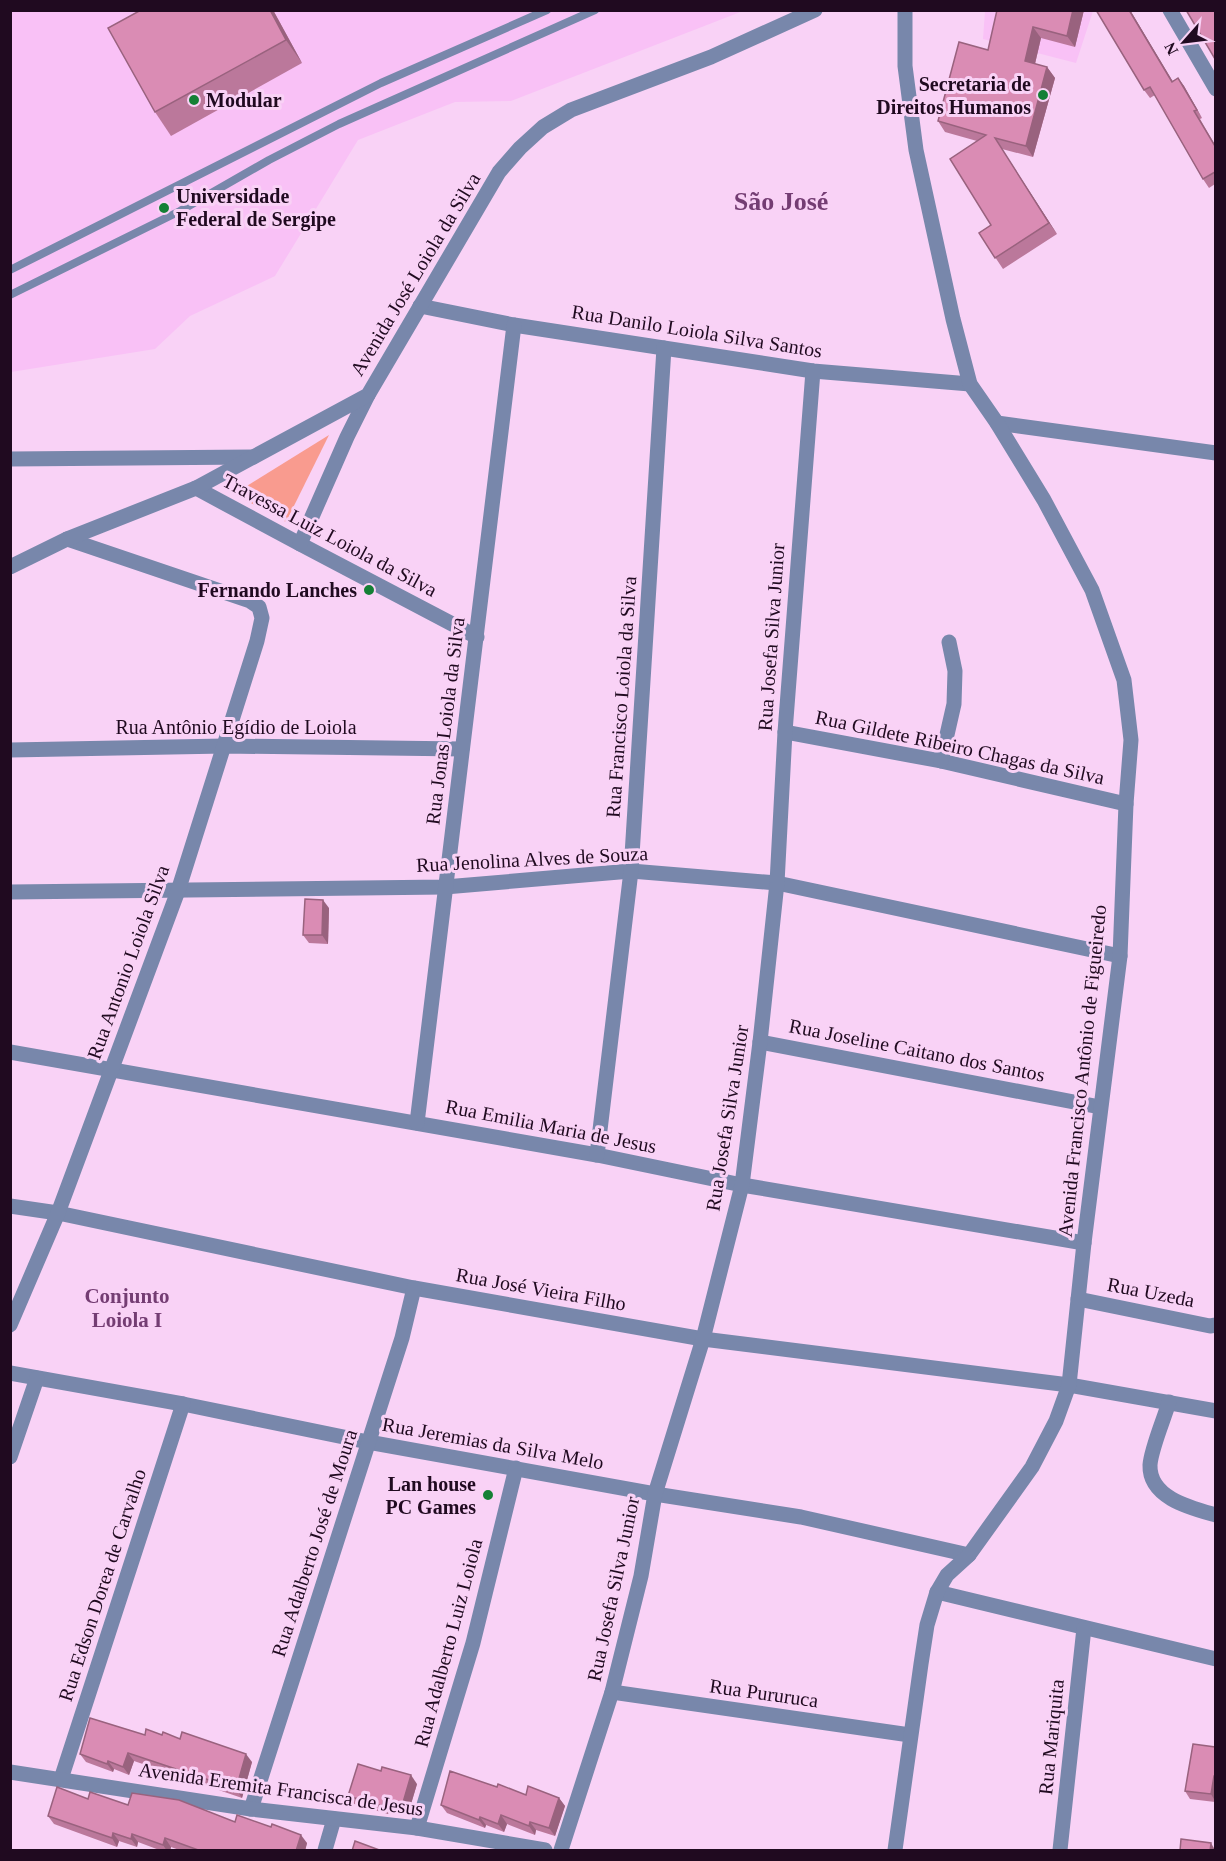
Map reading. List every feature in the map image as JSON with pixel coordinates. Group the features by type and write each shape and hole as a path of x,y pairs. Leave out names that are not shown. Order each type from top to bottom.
{"street":[{"name":"Avenida José Loiola da Silva","path":"10,567 67,539 196,488 368,395 499,172 520,147 543,127 571,110 711,57 815,10"},
{"name":"Avenida Francisco Antônio de Figueiredo","path":"895,1851 927,1625 937,1592 947,1575 969,1555 1032,1467 1056,1421 1069,1385 1100,1107 1120,956 1131,740 1124,680 1113,643 1092,590 1044,500 970,384 953,320 916,150 905,66 905,10"},
{"path":"1170,10 1215,89"},
{"name":"Rua Danilo Loiola Silva Santos","path":"420,306 514,325 813,371 970,384"},
{"name":"Rua Jonas Loiola da Silva","path":"417,1123 514,325"},
{"name":"Rua Francisco Loiola da Silva","path":"597,1155 631,871 664,348"},
{"name":"Rua Josefa Silva Junior","path":"561,1851 612,1692 640,1576 655,1494 703,1339 742,1185 777,883 785,732 813,371"},
{"path":"300,544 368,395"},
{"path":"997,423 1215,453"},
{"path":"10,459 253,458"},
{"name":"Travessa Luiz Loiola da Silva","path":"196,488 477,637"},
{"name":"Rua Antonio Loiola Silva","path":"10,1325 58,1213 177,891 225,746 262,618 259,607 235,596 67,539"},
{"path":"941,761 954,704 955,671 950,642"},
{"name":"Rua Gildete Ribeiro Chagas da Silva","path":"785,732 941,761 1126,804"},
{"name":"Rua Antônio Egídio de Loiola","path":"10,750 225,746 462,749"},
{"name":"Rua Jenolina Alves de Souza","path":"10,892 445,887 631,871 777,883 1120,956"},
{"name":"Rua Joseline Caitano dos Santos","path":"760,1042 1100,1107"},
{"name":"Rua Emilia Maria de Jesus","path":"10,1052 597,1155 742,1185 1084,1243"},
{"name":"Rua José Vieira Filho","path":"10,1206 58,1213 414,1288 703,1339 1069,1385 1215,1411"},
{"name":"Rua Adalberto José de Moura","path":"251,1809 402,1338 414,1288"},
{"name":"Rua Uzeda","path":"1078,1299 1210,1326 1215,1325"},
{"name":"Rua Jeremias da Silva Melo","path":"10,1373 183,1404 368,1442 655,1494 801,1517 969,1555"},
{"path":"10,1457 37,1378"},
{"path":"1169,1402 1150,1463 1151,1475 1159,1489 1175,1500 1215,1515"},
{"name":"Rua Edson Dorea de Carvalho","path":"61,1779 183,1404"},
{"name":"Rua Adalberto Luiz Loiola","path":"417,1828 473,1643 516,1468"},
{"path":"937,1592 1215,1659"},
{"name":"Rua Mariquita","path":"1060,1851 1084,1628"},
{"name":"Rua Pururuca","path":"612,1692 910,1736"},
{"name":"Avenida Eremita Francisca de Jesus","path":"10,1772 251,1809 417,1828 545,1851"},
{"path":"325,1851 334,1819"}],"lane":[{"path":"10,270 381,83 547,10"},
{"path":"10,295 180,211 269,160 339,124 595,10"}],"shaded area":[{"name":"Universidade Federal de Sergipe","path":"11,11 743,11 511,101 455,102 358,140 275,276 190,316 155,349 11,372"},
{"path":"985,11 1093,11 1076,63 983,39"},
{"path":"329,435 286,522 234,494"}],"building":[{"name":"Modular","path":"141,10 270,10 286,40 155,112 108,28"},
{"path":"997,10 1073,10 1067,36 1033,27 1025,61 1047,67 1026,146 995,138 1049,223 995,258 979,233 991,225 950,159 986,135 938,121 959,42 988,50"},
{"path":"1096,10 1129,10 1172,82 1178,78 1197,110 1194,111 1215,146 1215,172 1203,179 1150,87 1144,90"},
{"path":"1186,10 1215,10 1215,59"},
{"path":"305,899 323,900 322,935 303,935"},
{"path":"90,1718 145,1735 146,1729 162,1735 163,1732 180,1739 182,1732 246,1754 236,1789 128,1753 123,1767 80,1754"},
{"path":"1193,1744 1215,1747 1215,1776 1211,1794 1185,1791"},
{"path":"358,1764 381,1771 382,1767 411,1775 402,1806 384,1800 382,1806 348,1796"},
{"path":"450,1771 497,1787 498,1784 526,1795 528,1786 559,1798 549,1828 530,1822 529,1826 501,1815 498,1824 480,1817 479,1820 441,1805"},
{"path":"57,1787 88,1799 90,1792 128,1805 132,1793 179,1800 235,1822 237,1815 271,1827 272,1824 301,1835 296,1851 201,1851 165,1838 163,1845 132,1834 131,1839 113,1833 112,1838 48,1816"},
{"path":"1181,1839 1211,1843 1210,1851 1180,1851"},
{"path":"355,1841 382,1851 352,1851"}],"place":[{"name":"Secretaria de Direitos Humanos","path":"1043,95"},
{"name":"Modular","path":"194,100"},
{"name":"Universidade Federal de Sergipe","path":"164,208"},
{"name":"Fernando Lanches","path":"369,590"},
{"name":"Lan house PC Games","path":"488,1495"}],"district":[{"name":"São José","path":"781,201"},
{"name":"Conjunto Loiola I","path":"127,1308"}]}
